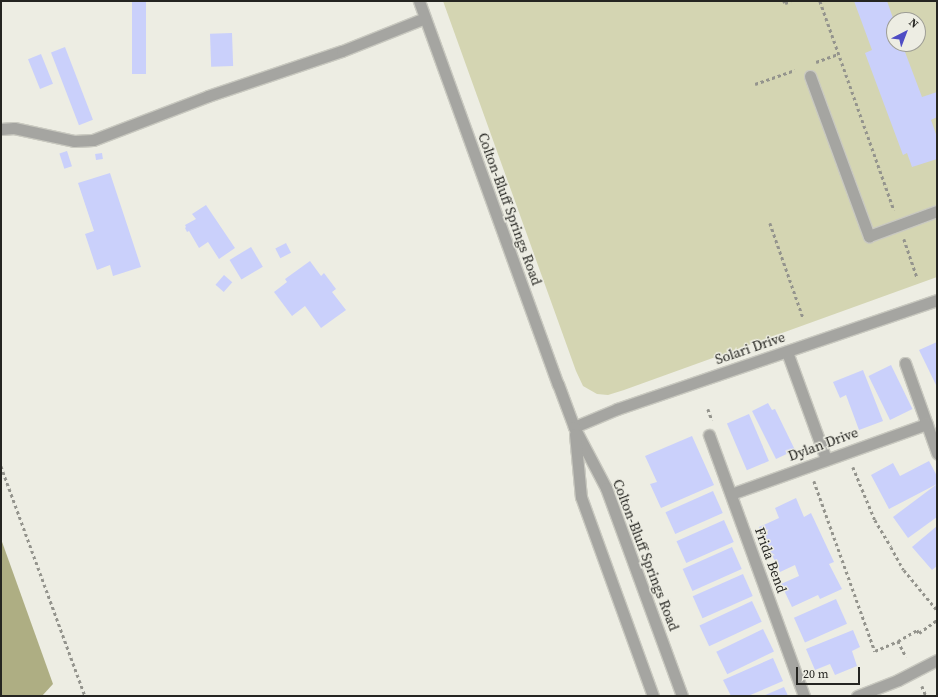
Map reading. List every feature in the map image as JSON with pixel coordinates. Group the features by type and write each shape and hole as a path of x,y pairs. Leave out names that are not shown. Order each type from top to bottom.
{"street":[{"name":"Colton-Bluff Springs Road","path":"418,1 574,428 606,488 682,696"},
{"path":"1,129 14,128 74,141 93,140 208,96 342,51 425,18"},
{"path":"810,76 869,236 937,211"},
{"name":"Solari Drive","path":"574,428 617,409 937,300"},
{"path":"786,352 826,459"},
{"path":"905,363 937,453"},
{"name":"Dylan Drive","path":"731,494 927,424"},
{"name":"Colton-Bluff Springs Road","path":"574,428 581,497 653,696"},
{"name":"Frida Bend","path":"709,435 804,696"},
{"path":"857,696 898,680 937,660"}],"path":[{"path":"784,1 785,3 791,1"},
{"path":"820,1 894,212"},
{"path":"770,223 803,317"},
{"path":"904,239 916,276"},
{"path":"1,466 85,696"},
{"path":"852,466 870,508 891,548 904,570 937,610"},
{"path":"814,480 875,652 917,630 919,633 937,620"},
{"path":"898,641 908,661"},
{"path":"922,686 926,696"}],"shaded area":[{"path":"443,1 937,1 937,277 608,395 597,394 583,386 576,371"},
{"path":"1,539 53,684 42,696 1,696"}],"building":[{"path":"132,1 146,1 146,74 132,74"},
{"path":"854,1 887,1 891,12 886,12 886,52 905,52 922,97 937,92 937,117 931,120 937,137 937,159 912,167 907,153 903,155 865,53 872,50"},
{"path":"232,33 233,66 211,67 210,34"},
{"path":"65,47 93,120 79,125 51,52"},
{"path":"41,54 53,84 40,89 28,59"},
{"path":"67,151 72,166 64,169 59,153"},
{"path":"102,153 103,159 96,160 95,154"},
{"path":"110,173 141,267 113,276 110,265 97,270 85,234 94,231 78,183"},
{"path":"206,205 235,248 219,259 208,242 199,248 189,231 187,232 185,228 185,225 196,219 192,214"},
{"path":"286,243 291,253 280,258 275,248"},
{"path":"251,247 263,267 241,280 230,260"},
{"path":"310,261 321,276 324,273 336,289 332,292 346,310 321,328 305,306 292,316 274,292 287,282 285,279"},
{"path":"224,275 232,282 224,292 215,285"},
{"path":"937,342 937,387 919,350"},
{"path":"891,365 912,409 890,420 869,376"},
{"path":"863,370 883,421 859,430 846,395 840,398 833,382"},
{"path":"768,403 772,410 775,409 795,450 776,459 752,411"},
{"path":"749,414 769,461 747,470 727,423"},
{"path":"692,436 714,485 661,508 650,484 657,482 645,456"},
{"path":"929,461 937,476 937,484 889,509 871,475 893,463 900,476"},
{"path":"937,484 937,517 908,538 893,517"},
{"path":"713,491 723,513 675,534 665,512"},
{"path":"796,498 804,517 811,513 834,562 829,564 842,589 820,599 818,595 792,607 781,584 799,576 795,565 780,572 759,527 779,518 775,508"},
{"path":"724,520 734,542 686,563 676,541"},
{"path":"937,526 937,566 932,570 912,547"},
{"path":"732,547 742,569 692,591 683,569"},
{"path":"743,574 753,596 703,618 693,596"},
{"path":"836,599 847,624 805,642 794,618"},
{"path":"752,601 762,622 709,646 699,626"},
{"path":"763,629 774,651 727,674 716,652"},
{"path":"853,630 860,647 852,651 857,666 835,675 830,664 815,670 806,649"},
{"path":"773,658 783,681 748,696 731,696 723,680"},
{"path":"784,687 788,696 763,696"}]}
